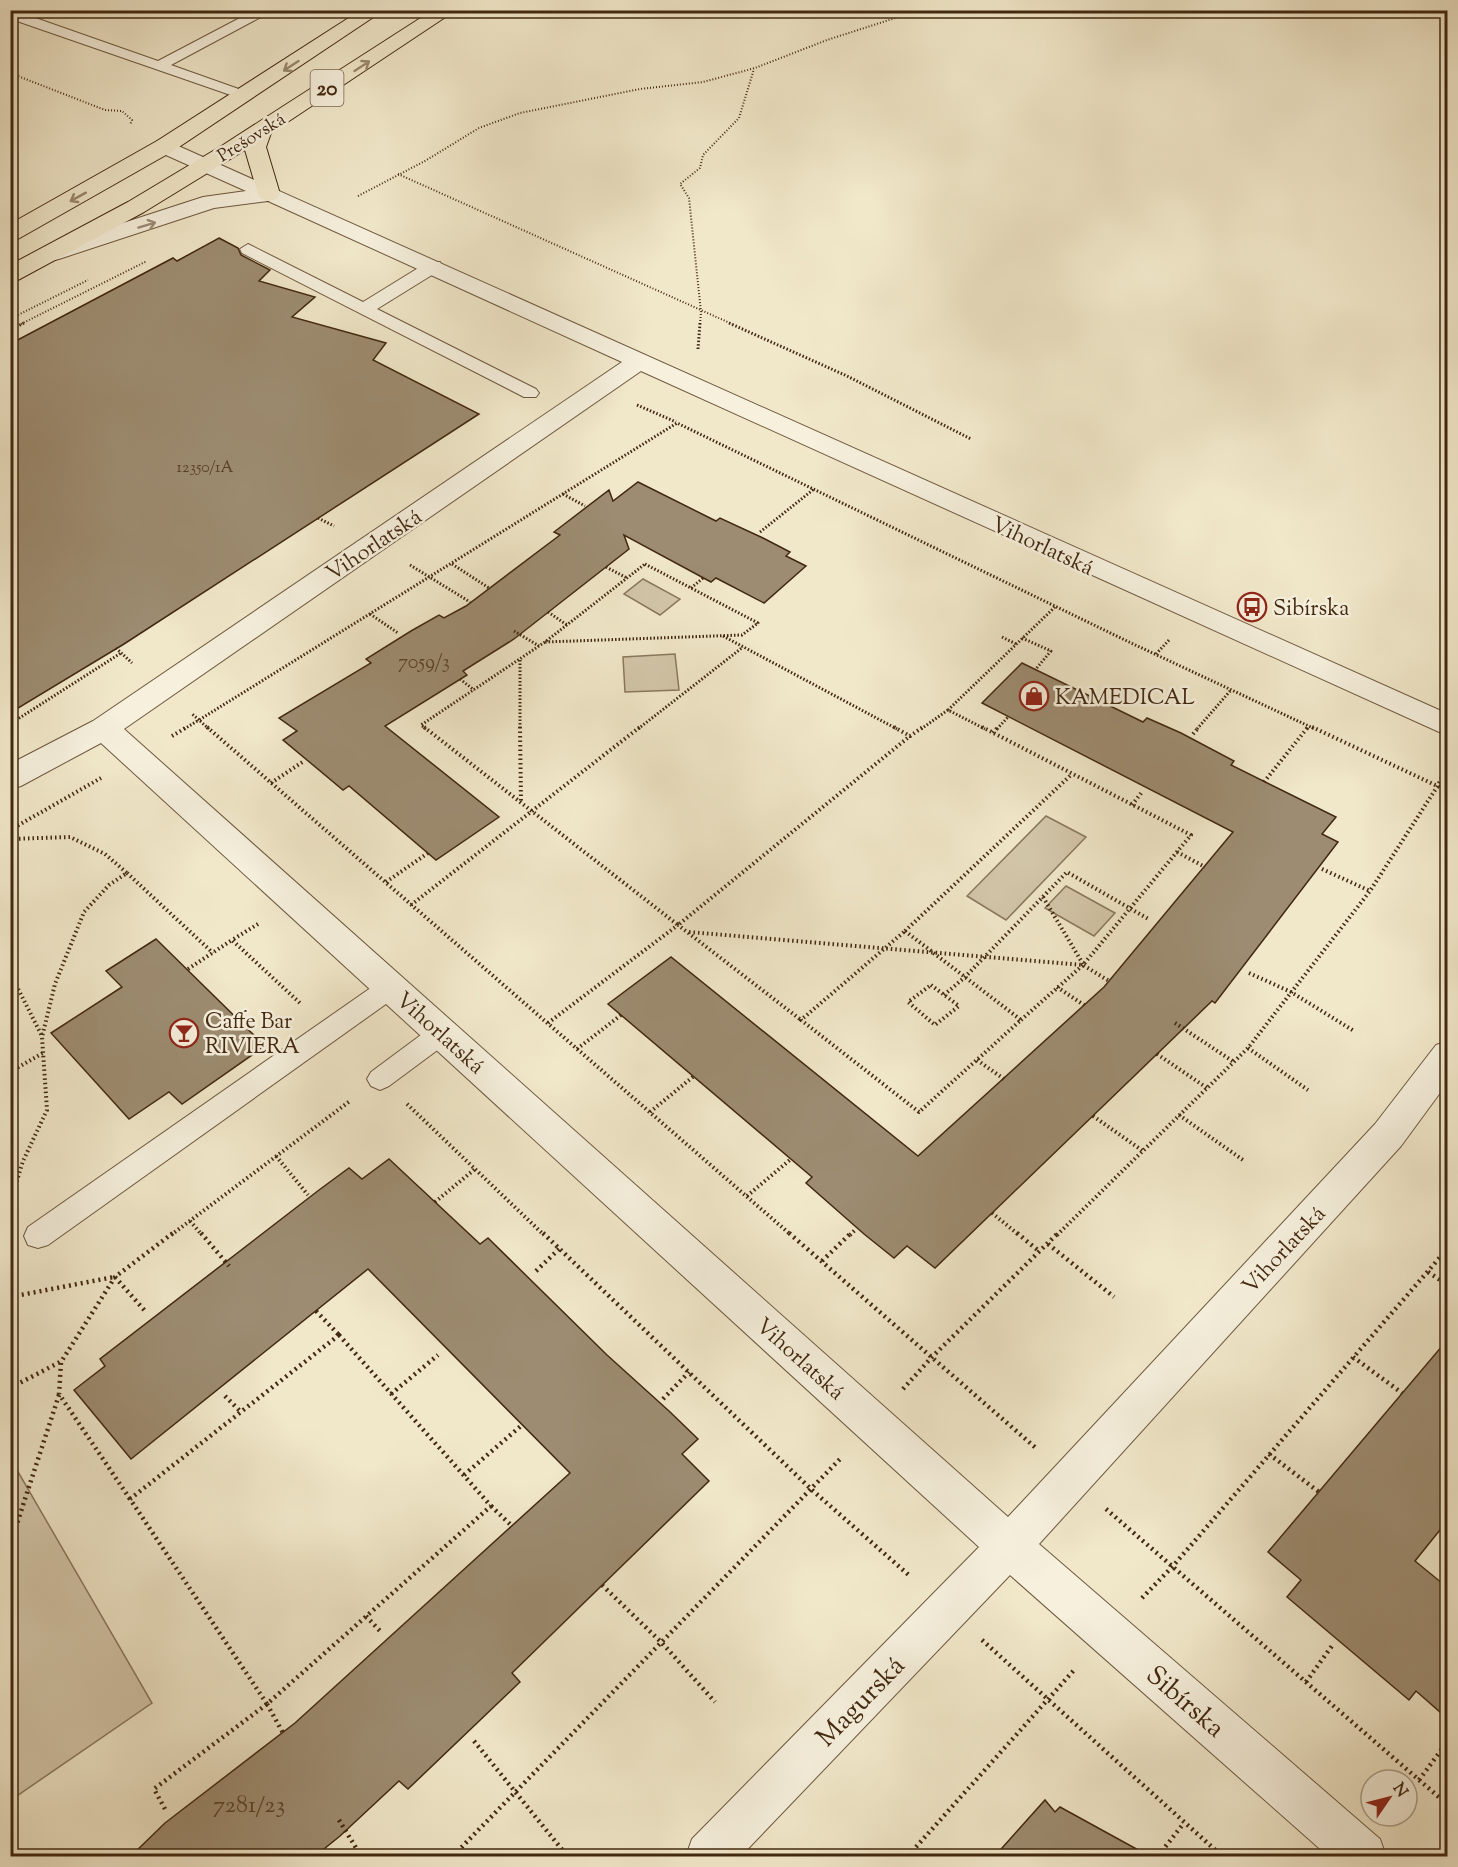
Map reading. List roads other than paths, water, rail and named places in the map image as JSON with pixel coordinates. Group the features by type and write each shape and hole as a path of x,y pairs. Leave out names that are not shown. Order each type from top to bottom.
{"main road":[{"name":"Prešovská","path":"165,146 375,10"},
{"name":"Prešovská","path":"206,165 447,10"},
{"path":"262,130 255,147 268,194"},
{"name":"20","path":"10,234 165,146"},
{"name":"20","path":"10,275 206,165"}],"street":[{"name":"Vihorlatská","path":"165,146 268,194 434,266 1167,601 1448,726"},
{"path":"51,254 212,202 268,194"},
{"name":"Vihorlatská","path":"10,778 104,728 641,360"},
{"name":"Vihorlatská","path":"104,728 1009,1546 1388,1135 1448,1055"},
{"name":"Magurská","path":"710,1857 1009,1546"},
{"name":"Sibírska","path":"1009,1546 1363,1857"}],"lane":[{"path":"22,10 19,17 245,96"},
{"path":"159,66 267,10"},
{"path":"248,249 530,393"},
{"path":"364,309 434,266"},
{"path":"38,1236 392,987"},
{"path":"380,1079 442,1033"}],"place":[{"name":"Sibírska","path":"1252,607"},
{"name":"KAMEDICAL","path":"1034,696"},
{"name":"Caffe Bar RIVIERA","path":"184,1033"}]}
